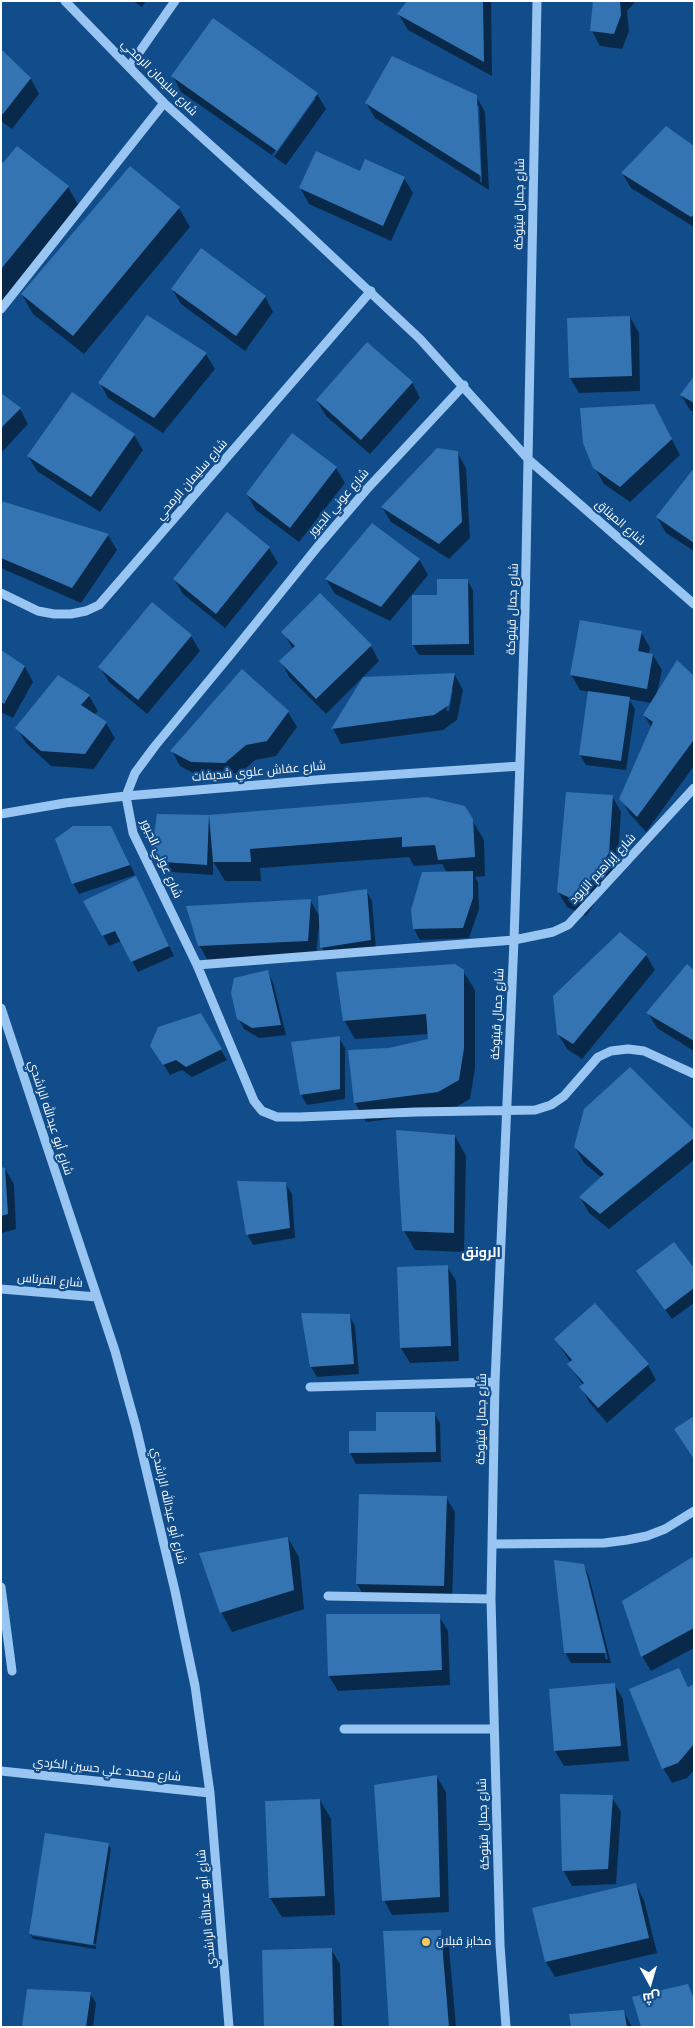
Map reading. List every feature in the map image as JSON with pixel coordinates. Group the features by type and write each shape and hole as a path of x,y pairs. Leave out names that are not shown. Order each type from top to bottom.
{"street":[{"name":"شارع سليمان الرمحي","path":"65,1 164,103 371,291 420,339 464,385 530,460"},
{"path":"129,67 175,1"},
{"name":"شارع جمال قيتوكة","path":"506,2027 500,1945 491,1599 495,1382 514,940 530,460 533,122 537,1"},
{"path":"1,309 164,103"},
{"name":"شارع سليمان الرمحي","path":"1,593 38,611 54,614 71,614 86,611 99,605 371,291"},
{"name":"شارع عوني الجبور","path":"464,385 367,489 319,545 155,746 135,773 126,796 134,833 197,965 254,1101 262,1111 277,1116 300,1117 506,1110"},
{"name":"شارع الميثاق","path":"530,460 694,604"},
{"name":"شارع عفاش علوي شديفات","path":"1,814 65,803 126,796 328,779 520,766"},
{"name":"شارع إبراهيم الزيود","path":"197,965 514,940 553,932 568,925 694,788"},
{"name":"شارع أبو عبدالله الراشدي","path":"1,1008 116,1352 175,1591 195,1686 210,1793 229,2027"},
{"path":"506,1110 535,1110 551,1105 564,1096 598,1057 611,1051 628,1049 644,1051 694,1074"},
{"name":"شارع الفرناس","path":"1,1289 97,1297"},
{"path":"310,1387 495,1382"},
{"path":"492,1544 604,1543 627,1540 647,1536 665,1529 694,1511"},
{"path":"1,1587 12,1671"},
{"path":"328,1596 491,1599"},
{"path":"344,1729 494,1729"},
{"name":"شارع محمد علي حسين الكردي","path":"1,1771 210,1793"}],"building":[{"path":"407,1 483,1 484,62 397,14"},
{"path":"593,1 620,1 621,15 614,34 590,31"},
{"path":"213,18 318,93 277,151 171,76"},
{"path":"1,49 31,78 3,114 1,113"},
{"path":"392,56 477,95 481,176 365,103"},
{"path":"666,126 694,146 694,215 691,217 621,173"},
{"path":"17,146 69,186 1,269 1,165"},
{"path":"316,151 360,171 365,159 405,177 383,226 299,188"},
{"path":"130,166 180,207 73,336 21,294"},
{"path":"201,248 266,296 236,336 171,289"},
{"path":"147,315 207,353 154,418 98,383"},
{"path":"630,316 632,376 569,378 567,318"},
{"path":"367,342 413,382 361,440 316,400"},
{"path":"694,376 694,403 680,395"},
{"path":"72,392 135,434 91,497 27,456"},
{"path":"1,393 21,408 1,428"},
{"path":"654,404 672,439 620,487 593,468 583,443 580,408"},
{"path":"292,433 337,467 290,528 246,494"},
{"path":"437,448 458,451 462,522 439,544 381,507"},
{"path":"694,468 694,543 656,517"},
{"path":"1,501 109,534 72,588 1,558"},
{"path":"227,512 270,547 216,614 173,579"},
{"path":"372,523 420,559 381,607 325,579"},
{"path":"437,579 468,579 469,644 412,645 412,595 437,595"},
{"path":"320,593 372,645 316,699 279,661 295,646 281,632"},
{"path":"152,602 192,635 138,700 98,667"},
{"path":"580,620 642,631 638,651 653,654 647,689 570,675"},
{"path":"1,650 25,666 4,704 1,702"},
{"path":"677,660 694,676 694,742 637,817 619,799 653,722 643,715"},
{"path":"242,669 289,711 267,741 246,745 225,763 191,762 170,751"},
{"path":"455,673 449,705 434,715 331,729 363,677"},
{"path":"58,675 90,695 81,705 107,722 85,754 41,751 15,728"},
{"path":"588,691 630,697 621,761 579,755"},
{"path":"566,792 613,795 609,853 577,901 557,892"},
{"path":"427,797 465,806 473,819 475,857 438,860 435,845 402,847 402,837 250,849 251,862 213,862 209,815"},
{"path":"157,814 209,815 207,865 164,862 152,849"},
{"path":"73,826 111,826 130,865 72,884 55,839"},
{"path":"473,871 473,898 463,928 413,929 411,910 422,872"},
{"path":"136,876 169,946 131,962 115,931 102,936 83,901"},
{"path":"367,889 371,940 320,948 318,896"},
{"path":"311,899 308,941 198,946 186,906"},
{"path":"620,932 647,954 573,1044 557,1034 553,996"},
{"path":"455,964 464,970 464,1048 459,1080 438,1092 354,1103 348,1050 389,1048 428,1039 426,1014 343,1021 336,972"},
{"path":"687,964 694,970 694,1041 646,1013"},
{"path":"268,970 281,1025 252,1028 237,1019 231,993 234,978"},
{"path":"201,1013 222,1049 186,1067 176,1060 163,1065 150,1046 158,1027"},
{"path":"340,1036 340,1089 300,1095 291,1042"},
{"path":"630,1067 694,1130 694,1138 600,1214 579,1197 604,1174 574,1147 584,1109"},
{"path":"396,1130 455,1135 454,1233 402,1231"},
{"path":"1,1167 5,1168 8,1214 1,1216"},
{"path":"237,1181 286,1182 290,1228 246,1235"},
{"path":"674,1242 694,1268 694,1288 665,1310 636,1271"},
{"path":"448,1265 451,1346 400,1348 397,1267"},
{"path":"595,1303 649,1364 598,1408 579,1387 584,1383 567,1364 572,1360 554,1339"},
{"path":"301,1313 350,1314 354,1364 310,1367"},
{"path":"376,1412 435,1412 436,1452 349,1453 349,1431 376,1431"},
{"path":"694,1416 694,1459 674,1429"},
{"path":"359,1494 447,1496 444,1586 356,1584"},
{"path":"288,1537 294,1590 220,1613 199,1553"},
{"path":"694,1556 694,1628 641,1657 622,1601"},
{"path":"554,1560 584,1564 606,1653 564,1653"},
{"path":"326,1614 440,1614 442,1670 328,1676"},
{"path":"679,1668 688,1687 694,1684 694,1744 678,1763 662,1769 629,1689"},
{"path":"615,1683 621,1746 554,1751 549,1689"},
{"path":"437,1775 440,1897 382,1901 374,1785"},
{"path":"560,1794 613,1795 608,1869 562,1871"},
{"path":"320,1799 325,1896 269,1898 265,1801"},
{"path":"45,1833 109,1843 93,1945 29,1934"},
{"path":"636,1883 649,1938 545,1962 532,1908"},
{"path":"441,1930 449,2027 389,2027 383,1931"},
{"path":"332,1948 334,2027 264,2027 262,1950"},
{"path":"688,1984 694,1999 694,2027 641,2027 632,1997"},
{"path":"27,1989 91,1992 86,2027 22,2027"},
{"path":"624,2010 627,2027 571,2027 569,2014"}],"place":[{"name":"مخابز قبلان","path":"426,1942"}],"district":[{"name":"الرونق","path":"481,1253"}]}
